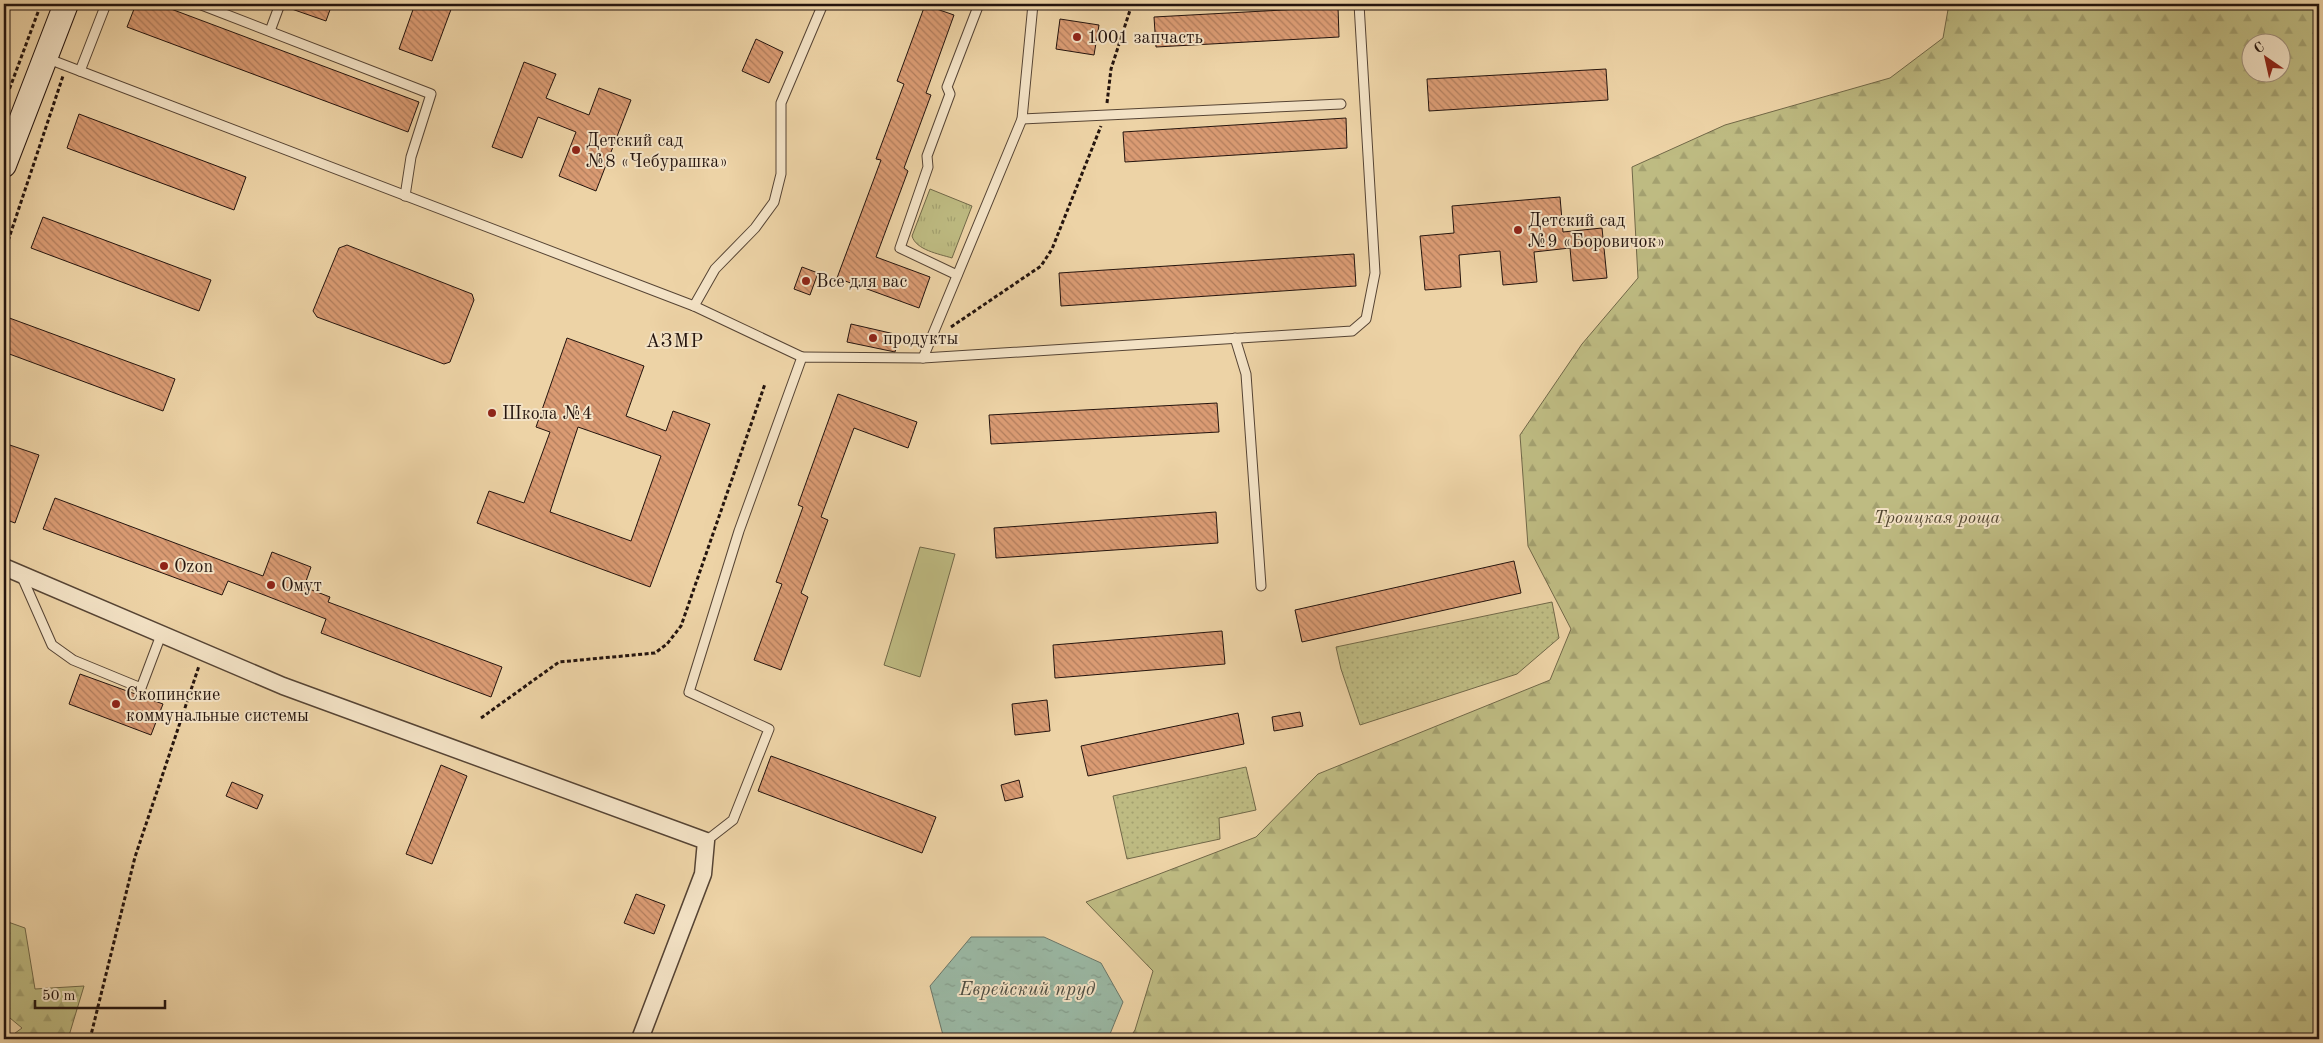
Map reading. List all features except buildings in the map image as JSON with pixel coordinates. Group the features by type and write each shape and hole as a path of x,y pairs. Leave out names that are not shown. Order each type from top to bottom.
{"main road":[{"path":"4,165 14,130 56,62 66,4"}],"street":[{"path":"4,567 283,686 706,841 703,874 640,1039"}],"lane":[{"path":"80,71 106,4"},
{"path":"199,4 431,94 411,156 405,196"},
{"path":"270,31 280,4"},
{"path":"694,306 715,269 755,228 774,202 781,174 781,103 823,4"},
{"path":"957,275 900,248 928,167 928,156 950,94 948,87 979,4"},
{"path":"923,358 1022,119 1033,4"},
{"path":"56,62 694,306 802,357 923,358 1352,332 1366,319 1375,273 1359,4"},
{"path":"1022,119 1341,104"},
{"path":"1236,338 1246,374 1261,586"},
{"path":"706,841 733,820 769,729 689,692 739,531 802,357"},
{"path":"22,576 52,645 73,660 141,688 161,634"}],"path":[{"path":"4,104 41,4"},
{"path":"930,341 1040,266 1052,249 1106,115 1111,69 1132,4"},
{"path":"4,253 56,62"},
{"path":"481,718 559,662 655,653 667,644 681,626 765,384"},
{"path":"90,1039 135,856 203,652"}],"green space":[{"name":"Троицкая роща","path":"1949,4 2319,4 2319,1039 1129,1039 1135,1030 1153,971 1086,902 1256,837 1318,774 1550,680 1571,629 1528,546 1520,435 1582,344 1638,278 1632,167 1725,125 1890,78 1943,38"},
{"path":"930,189 972,206 952,258 923,248 914,241 912,236"},
{"path":"920,547 955,554 920,677 884,665"},
{"path":"1552,602 1559,638 1517,674 1360,725 1341,669 1336,647"},
{"path":"1246,767 1256,810 1219,818 1220,839 1127,859 1113,796"},
{"path":"8,922 25,928 35,989 84,986 68,1039 7,1039 22,1028 4,1013 4,930"}],"water":[{"name":"Еврейский пруд","path":"971,937 1044,937 1101,963 1123,1002 1108,1039 944,1039 930,986"}],"place":[{"name":"1001 запчасть","path":"1077,37"},
{"name":"Детский сад №8 «Чебурашка»","path":"576,150"},
{"name":"Детский сад №9 «Боровичок»","path":"1518,230"},
{"name":"Все для вас","path":"806,281"},
{"name":"продукты","path":"873,338"},
{"name":"Школа №4","path":"492,413"},
{"name":"Ozon","path":"164,566"},
{"name":"Омут","path":"271,585"},
{"name":"Скопинские коммунальные системы","path":"116,704"}],"district":[{"name":"АЗМР","path":"675,340"}]}
